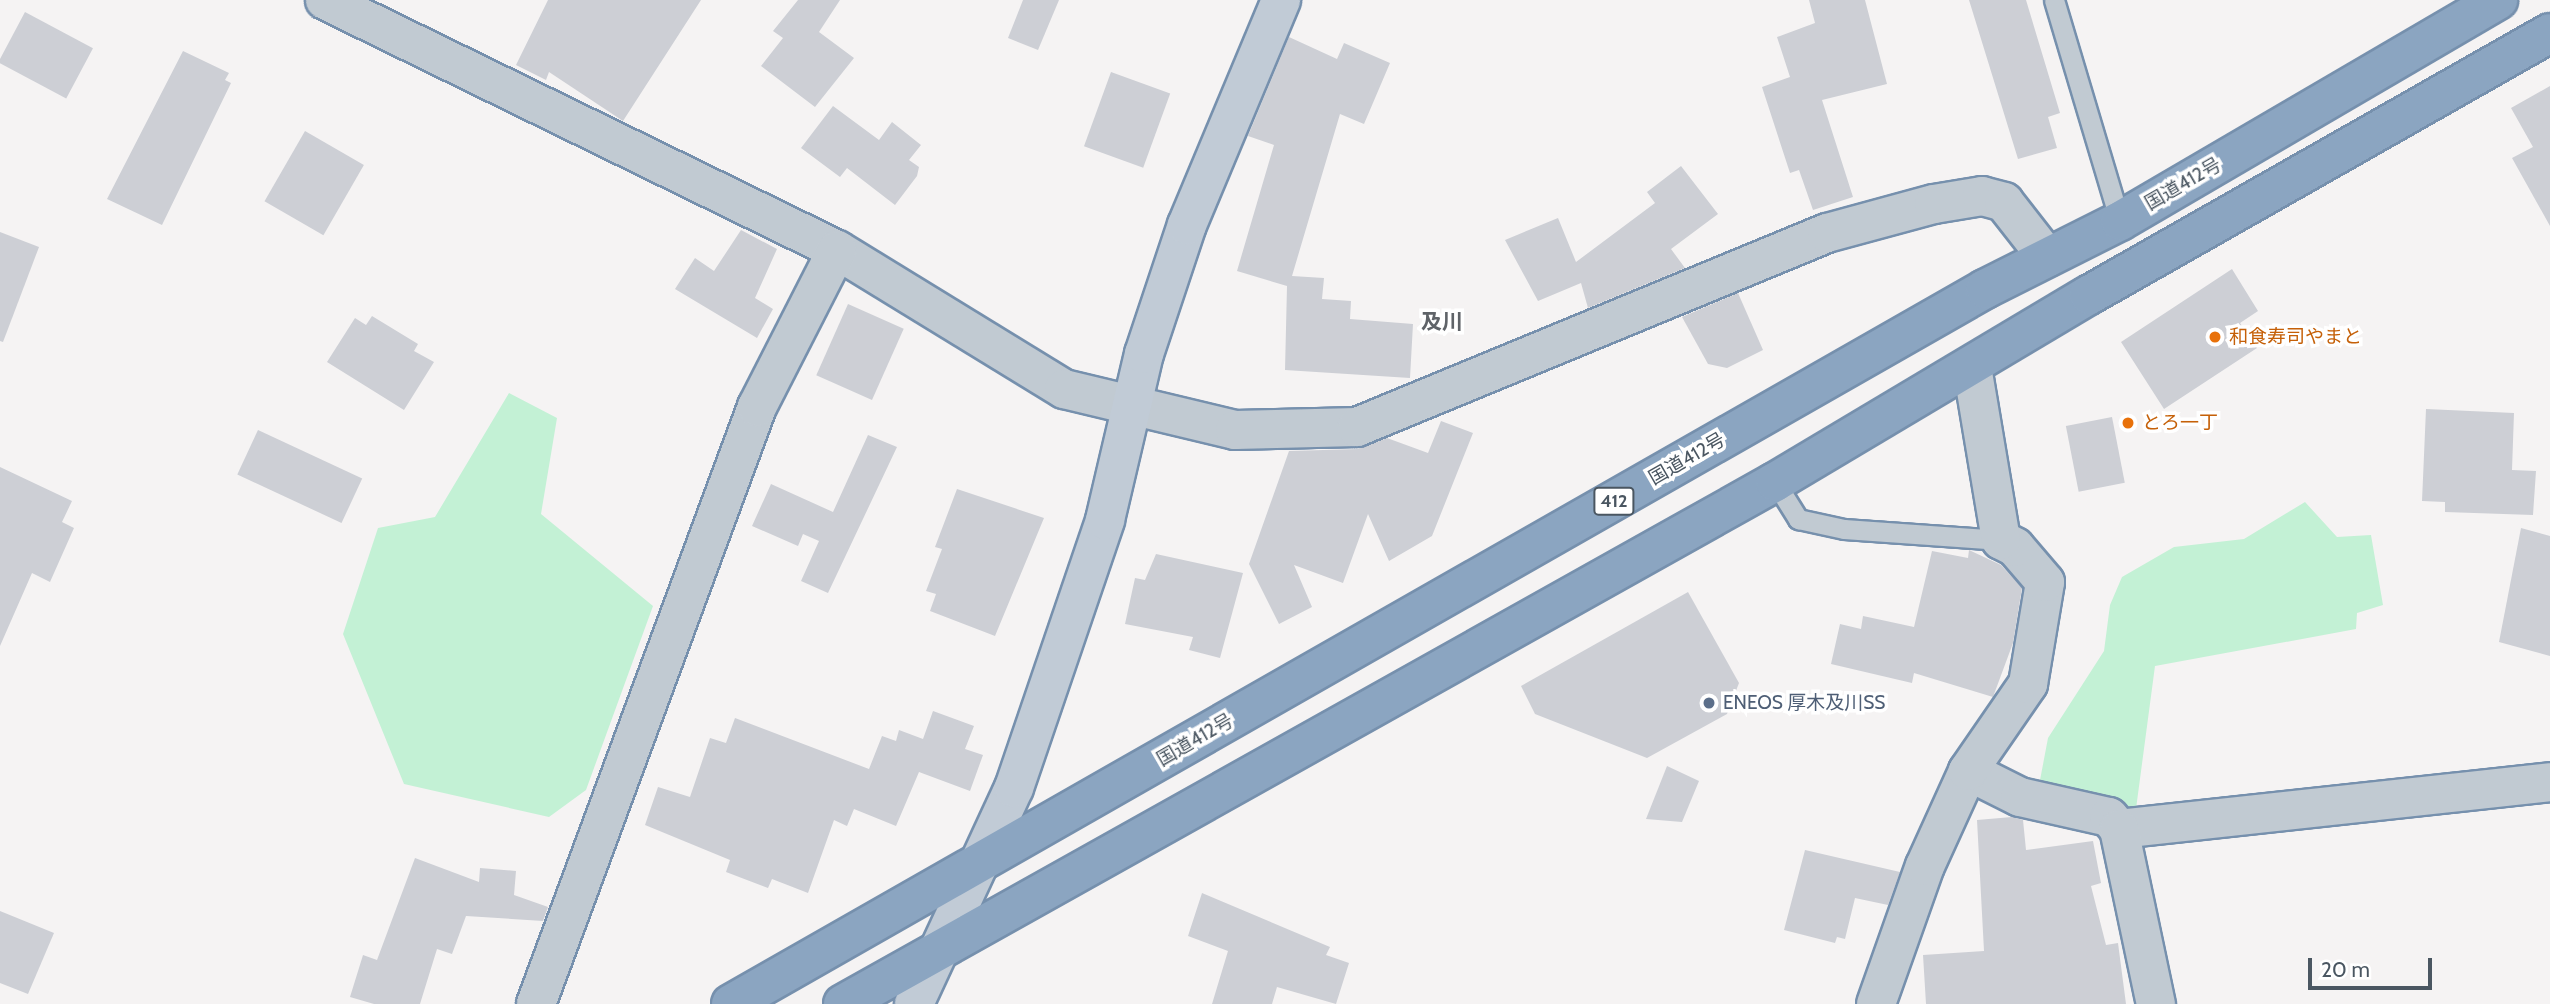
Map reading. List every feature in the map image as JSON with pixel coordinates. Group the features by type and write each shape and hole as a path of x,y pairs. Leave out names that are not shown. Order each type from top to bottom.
{"highway":[{"name":"国道412号","path":"731,1004 979,868 2047,257 2120,221 2498,0"},
{"path":"843,1004 933,957 1775,482 2550,33"}],"street":[{"path":"325,0 837,250 1065,390 1132,408 1235,430 1357,427 1827,233 1982,196 2004,202 2047,257"},
{"path":"914,1004 933,957 979,868 1014,788 1085,581 1186,225 1281,0"},
{"path":"536,1004 757,407 837,250"},
{"path":"1876,1004 1925,866 1968,771 2028,684 2045,582 2015,547 2001,540 1972,367"},
{"path":"1968,771 2020,797 2109,817 2119,829 2156,1004"},
{"path":"2119,829 2550,782"}],"lane":[{"path":"2054,0 2120,221"},
{"path":"1775,482 1798,519 1844,529 2001,540"}],"green space":[{"path":"509,393 557,418 541,514 653,606 586,790 549,817 404,784 343,634 378,528 435,517"},
{"path":"2305,502 2337,537 2371,535 2383,605 2357,613 2356,629 2155,666 2136,809 2037,796 2048,738 2104,651 2110,605 2122,577 2174,547 2244,539"}],"building":[{"path":"548,0 701,0 623,121 549,72 546,80 516,65"},
{"path":"798,0 840,0 819,32 854,58 815,107 761,66 783,38 773,31"},
{"path":"1023,0 1059,0 1038,50 1008,38"},
{"path":"1809,0 1865,0 1887,84 1822,100 1853,197 1813,210 1799,170 1790,173 1762,87 1790,77 1777,37 1815,23"},
{"path":"1969,0 2026,0 2060,113 2048,117 2057,148 2018,159"},
{"path":"25,12 93,48 66,98 0,63"},
{"path":"1289,37 1337,59 1344,43 1390,63 1364,124 1340,114 1292,276 1324,278 1322,299 1351,301 1350,319 1413,324 1410,378 1285,370 1287,286 1237,271 1274,145 1248,136"},
{"path":"183,51 229,73 225,80 231,83 162,225 107,199"},
{"path":"1111,72 1170,94 1143,168 1084,146"},
{"path":"2550,86 2550,226 2512,158 2533,147 2511,108"},
{"path":"833,106 879,140 892,122 921,145 909,160 919,167 917,176 895,205 847,168 840,177 801,148"},
{"path":"305,131 364,165 323,235 264,201"},
{"path":"1681,166 1718,214 1671,249 1685,268 1588,308 1581,283 1538,301 1505,240 1558,218 1576,262 1655,203 1647,192"},
{"path":"741,230 777,249 755,298 773,309 757,338 675,289 695,258 714,271"},
{"path":"0,232 39,247 3,342 0,341"},
{"path":"2232,269 2258,311 2240,323 2257,348 2164,409 2121,342"},
{"path":"1738,293 1763,350 1727,368 1708,364 1682,317"},
{"path":"848,304 904,329 872,400 816,375"},
{"path":"372,316 418,344 414,351 434,362 404,410 327,362 355,318 366,325"},
{"path":"2426,409 2514,413 2512,470 2536,471 2533,515 2445,512 2445,502 2422,501"},
{"path":"2112,417 2125,483 2079,492 2066,426"},
{"path":"1441,421 1473,433 1432,536 1389,561 1368,514 1343,583 1294,565 1312,607 1279,624 1249,564 1289,451 1358,449 1387,438 1428,453"},
{"path":"258,430 362,479 342,523 237,474"},
{"path":"868,435 897,447 828,593 801,581 819,541 803,534 798,546 752,526 771,484 833,512"},
{"path":"0,467 72,501 62,522 74,528 50,582 32,573 0,646"},
{"path":"957,489 1044,518 995,636 930,611 936,594 926,591 942,549 935,547"},
{"path":"2521,528 2550,536 2550,656 2499,642"},
{"path":"1969,550 2001,565 2022,588 2013,643 1993,697 1914,673 1912,683 1831,664 1840,624 1861,629 1863,616 1914,627 1932,551 1968,558"},
{"path":"1156,554 1243,573 1220,658 1189,650 1193,637 1125,624 1135,578 1145,580"},
{"path":"1688,592 1739,683 1727,714 1647,758 1535,714 1521,686"},
{"path":"933,711 974,726 965,749 983,755 970,791 919,772 896,826 854,809 847,826 834,820 808,893 772,879 768,888 726,872 730,860 645,825 658,787 690,797 710,738 726,743 735,718 869,769 882,736 896,741 899,730 923,739"},
{"path":"1667,766 1699,781 1682,822 1646,819"},
{"path":"2012,817 2023,820 2026,850 2093,841 2101,883 2091,886 2106,945 2118,943 2126,1004 1926,1004 1923,955 1984,951 1977,820"},
{"path":"1805,850 1900,872 1888,905 1855,898 1845,939 1837,937 1835,943 1784,930"},
{"path":"415,858 479,882 480,868 516,871 514,895 548,907 543,921 466,916 452,954 437,949 420,1004 374,1004 350,997 363,955 377,960"},
{"path":"1202,893 1330,947 1326,955 1349,963 1336,1004 1277,987 1272,1004 1212,1004 1228,951 1188,936"},
{"path":"0,911 54,933 28,994 0,983"}],"place":[{"name":"和食寿司やまと","path":"2215,337"},
{"name":"とろ一丁","path":"2128,423"},
{"name":"ENEOS 厚木及川SS","path":"1709,703"}],"district":[{"name":"及川","path":"1442,322"}]}
